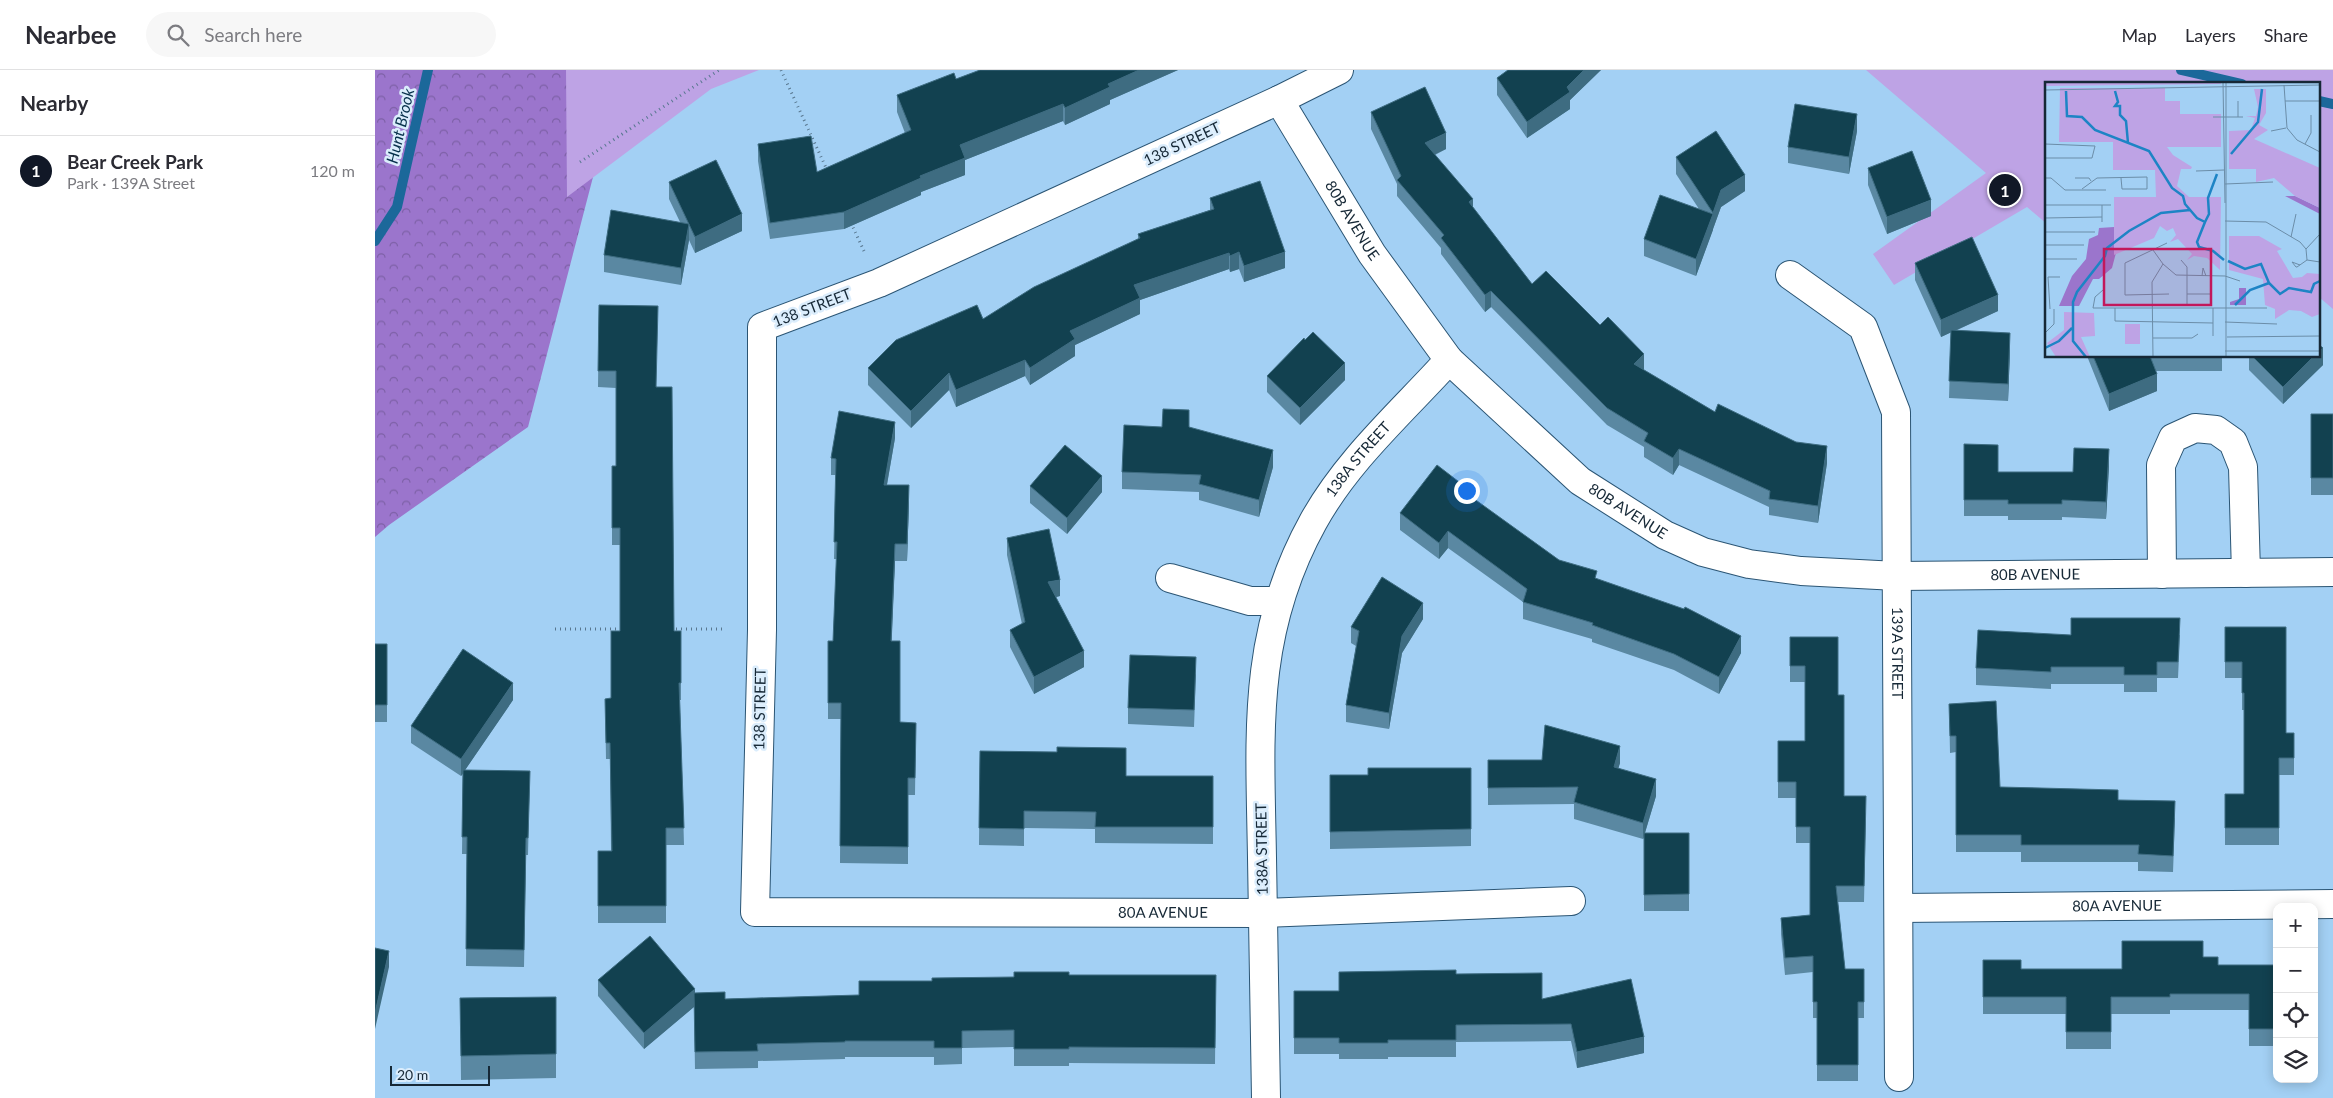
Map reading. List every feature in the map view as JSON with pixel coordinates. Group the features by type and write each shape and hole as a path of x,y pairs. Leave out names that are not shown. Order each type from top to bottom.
{"street":[{"name":"138 STREET","path":"755,912 761,640 762,327 879,283 1279,100 1339,70"},
{"name":"80B AVENUE","path":"1279,100 1372,254 1449,360 1580,481 1665,535 1703,552 1749,564 1801,571 1897,576 2333,572"},
{"name":"139A STREET","path":"1790,275 1863,327 1896,412 1899,1077"},
{"name":"138A STREET","path":"1266,1098 1260,720 1268,645 1277,601 1313,522 1343,474 1449,360"},
{"path":"2162,574 2161,464 2173,438 2195,428 2216,430 2233,442 2243,467 2246,573"},
{"path":"1170,578 1250,601 1277,601"},
{"name":"80A AVENUE","path":"755,912 1263,913 1571,901"},
{"name":"80A AVENUE","path":"1899,908 2333,904"}],"path":[{"path":"580,162 719,70"},
{"path":"781,70 831,178"},
{"path":"847,214 864,250"},
{"path":"555,629 631,629"},
{"path":"669,629 725,629"}],"green space":[{"path":"375,70 652,70 618,81 528,427 389,525 375,537"}],"shaded area":[{"path":"566,70 759,70 711,89 567,197"},
{"path":"1866,70 2333,70 2333,309 2321,299 2321,82 2045,82 2045,222 2027,207 1894,285 1873,254 1986,173"}],"building":[{"path":"980,70 1139,70 1108,84 1110,87 1065,108 1063,104 960,145 965,158 920,176 921,178 844,212 770,223 758,144 811,136 817,172 911,130 897,95 954,73 956,79"},
{"path":"1508,70 1584,70 1567,87 1570,92 1527,122 1497,78"},
{"path":"1425,87 1446,133 1425,143 1473,199 1469,202 1532,284 1546,271 1600,325 1608,317 1644,354 1634,364 1715,412 1718,404 1796,442 1827,446 1818,506 1769,499 1770,491 1679,449 1673,458 1644,441 1648,433 1607,408 1491,291 1485,295 1441,238 1444,235 1397,180 1401,176 1371,112"},
{"path":"1795,104 1857,114 1849,157 1788,147"},
{"path":"1716,131 1745,175 1721,190 1713,213 1676,157"},
{"path":"1912,151 1931,200 1887,217 1868,168"},
{"path":"716,160 742,214 695,237 669,182"},
{"path":"1260,181 1285,252 1244,266 1239,252 1230,256 1229,253 1134,285 1140,298 1070,331 1075,339 1030,368 1025,360 956,390 949,373 911,411 868,368 896,340 977,305 983,319 1034,287 1140,238 1138,234 1214,209 1210,198"},
{"path":"1660,195 1713,214 1696,259 1644,239"},
{"path":"611,210 689,224 681,268 604,255"},
{"path":"1972,237 1998,295 1941,320 1915,263"},
{"path":"599,305 658,306 656,387 672,387 674,631 681,631 681,683 679,683 684,828 666,828 666,906 598,906 598,851 612,851 610,743 606,743 605,699 611,698 611,631 620,631 620,528 612,528 612,466 616,466 616,371 598,371"},
{"path":"1951,330 2010,333 2008,384 1949,381"},
{"path":"1313,332 1345,363 1300,408 1267,376 1304,338 1305,340"},
{"path":"2094,358 2151,358 2157,374 2109,394"},
{"path":"2254,358 2312,358 2283,387"},
{"path":"1163,409 1189,410 1189,427 1273,450 1259,500 1199,484 1201,475 1122,472 1124,425 1162,427"},
{"path":"839,411 895,422 884,485 909,485 907,544 895,544 891,641 900,641 900,722 916,723 915,778 908,778 908,847 840,846 841,703 828,703 828,641 833,641 837,542 834,542 836,459 831,458"},
{"path":"2311,414 2333,414 2333,478 2311,478"},
{"path":"1964,444 1998,445 1998,472 2073,472 2074,448 2109,449 2106,502 2062,500 2062,504 2008,504 2008,500 1964,500"},
{"path":"1065,445 1102,476 1067,518 1030,486"},
{"path":"1437,465 1476,495 1473,498 1559,560 1597,571 1595,578 1684,609 1685,607 1741,636 1719,677 1674,654 1592,625 1593,623 1523,602 1527,589 1448,531 1439,543 1400,513"},
{"path":"1049,529 1060,580 1048,582 1084,651 1034,677 1010,630 1025,622 1007,538"},
{"path":"1382,577 1423,603 1402,636 1389,713 1346,705 1359,631 1351,627"},
{"path":"2071,618 2180,618 2178,662 2157,662 2157,675 2124,675 2124,667 2051,667 2051,672 1976,668 1978,630 2071,635"},
{"path":"2225,627 2286,627 2286,733 2294,733 2294,758 2279,758 2279,828 2225,828 2225,794 2244,794 2244,693 2242,693 2242,662 2225,662"},
{"path":"1790,637 1838,637 1838,695 1844,695 1844,796 1866,796 1864,886 1836,886 1845,969 1864,969 1864,1002 1858,1002 1858,1065 1817,1065 1817,1002 1813,1002 1813,956 1785,958 1781,918 1810,915 1810,827 1796,827 1796,782 1778,782 1778,741 1805,741 1805,666 1790,666"},
{"path":"375,644 387,644 387,705 375,705"},
{"path":"463,649 513,683 461,759 411,726"},
{"path":"1130,655 1196,657 1194,710 1128,708"},
{"path":"1996,701 2000,787 2118,790 2118,800 2175,801 2173,856 2138,854 2139,845 2021,845 2021,835 1956,835 1956,736 1950,736 1949,704"},
{"path":"1545,725 1620,746 1614,767 1656,779 1643,823 1574,802 1578,787 1488,788 1488,760 1542,760"},
{"path":"1057,747 1126,748 1126,776 1213,776 1213,827 1095,827 1096,812 1024,811 1024,829 979,828 980,751 1057,752"},
{"path":"1368,768 1471,768 1471,829 1330,832 1330,775 1368,775"},
{"path":"463,770 530,771 528,838 526,838 524,950 466,949 467,837 462,837"},
{"path":"1644,833 1689,833 1689,894 1644,895"},
{"path":"650,936 695,989 644,1033 598,980"},
{"path":"2122,941 2203,941 2203,957 2218,957 2218,965 2273,965 2273,1029 2249,1029 2249,994 2170,994 2170,997 2111,997 2111,1032 2066,1032 2066,997 1983,997 1983,960 2021,960 2021,969 2122,969"},
{"path":"375,948 389,951 375,1013"},
{"path":"1456,970 1456,974 1542,973 1542,999 1631,979 1644,1037 1577,1052 1571,1024 1456,1025 1456,1040 1388,1040 1388,1043 1339,1043 1339,1038 1294,1038 1294,991 1339,991 1339,972"},
{"path":"1014,972 1069,972 1069,975 1216,975 1215,1048 1069,1047 1069,1049 1014,1049 1014,1030 962,1031 962,1048 934,1048 934,1041 845,1041 757,1044 758,1051 695,1052 694,993 725,992 725,999 859,995 859,981 932,981 932,978 1014,977"},
{"path":"556,997 556,1054 461,1056 460,998"}],"waterway":[{"name":"Hunt Brook","path":"375,241 397,207 428,70"},
{"path":"2181,70 2233,82"},
{"path":"2321,101 2333,104"}],"place":[{"name":"Bear Creek Park","path":"2005,190"}]}
